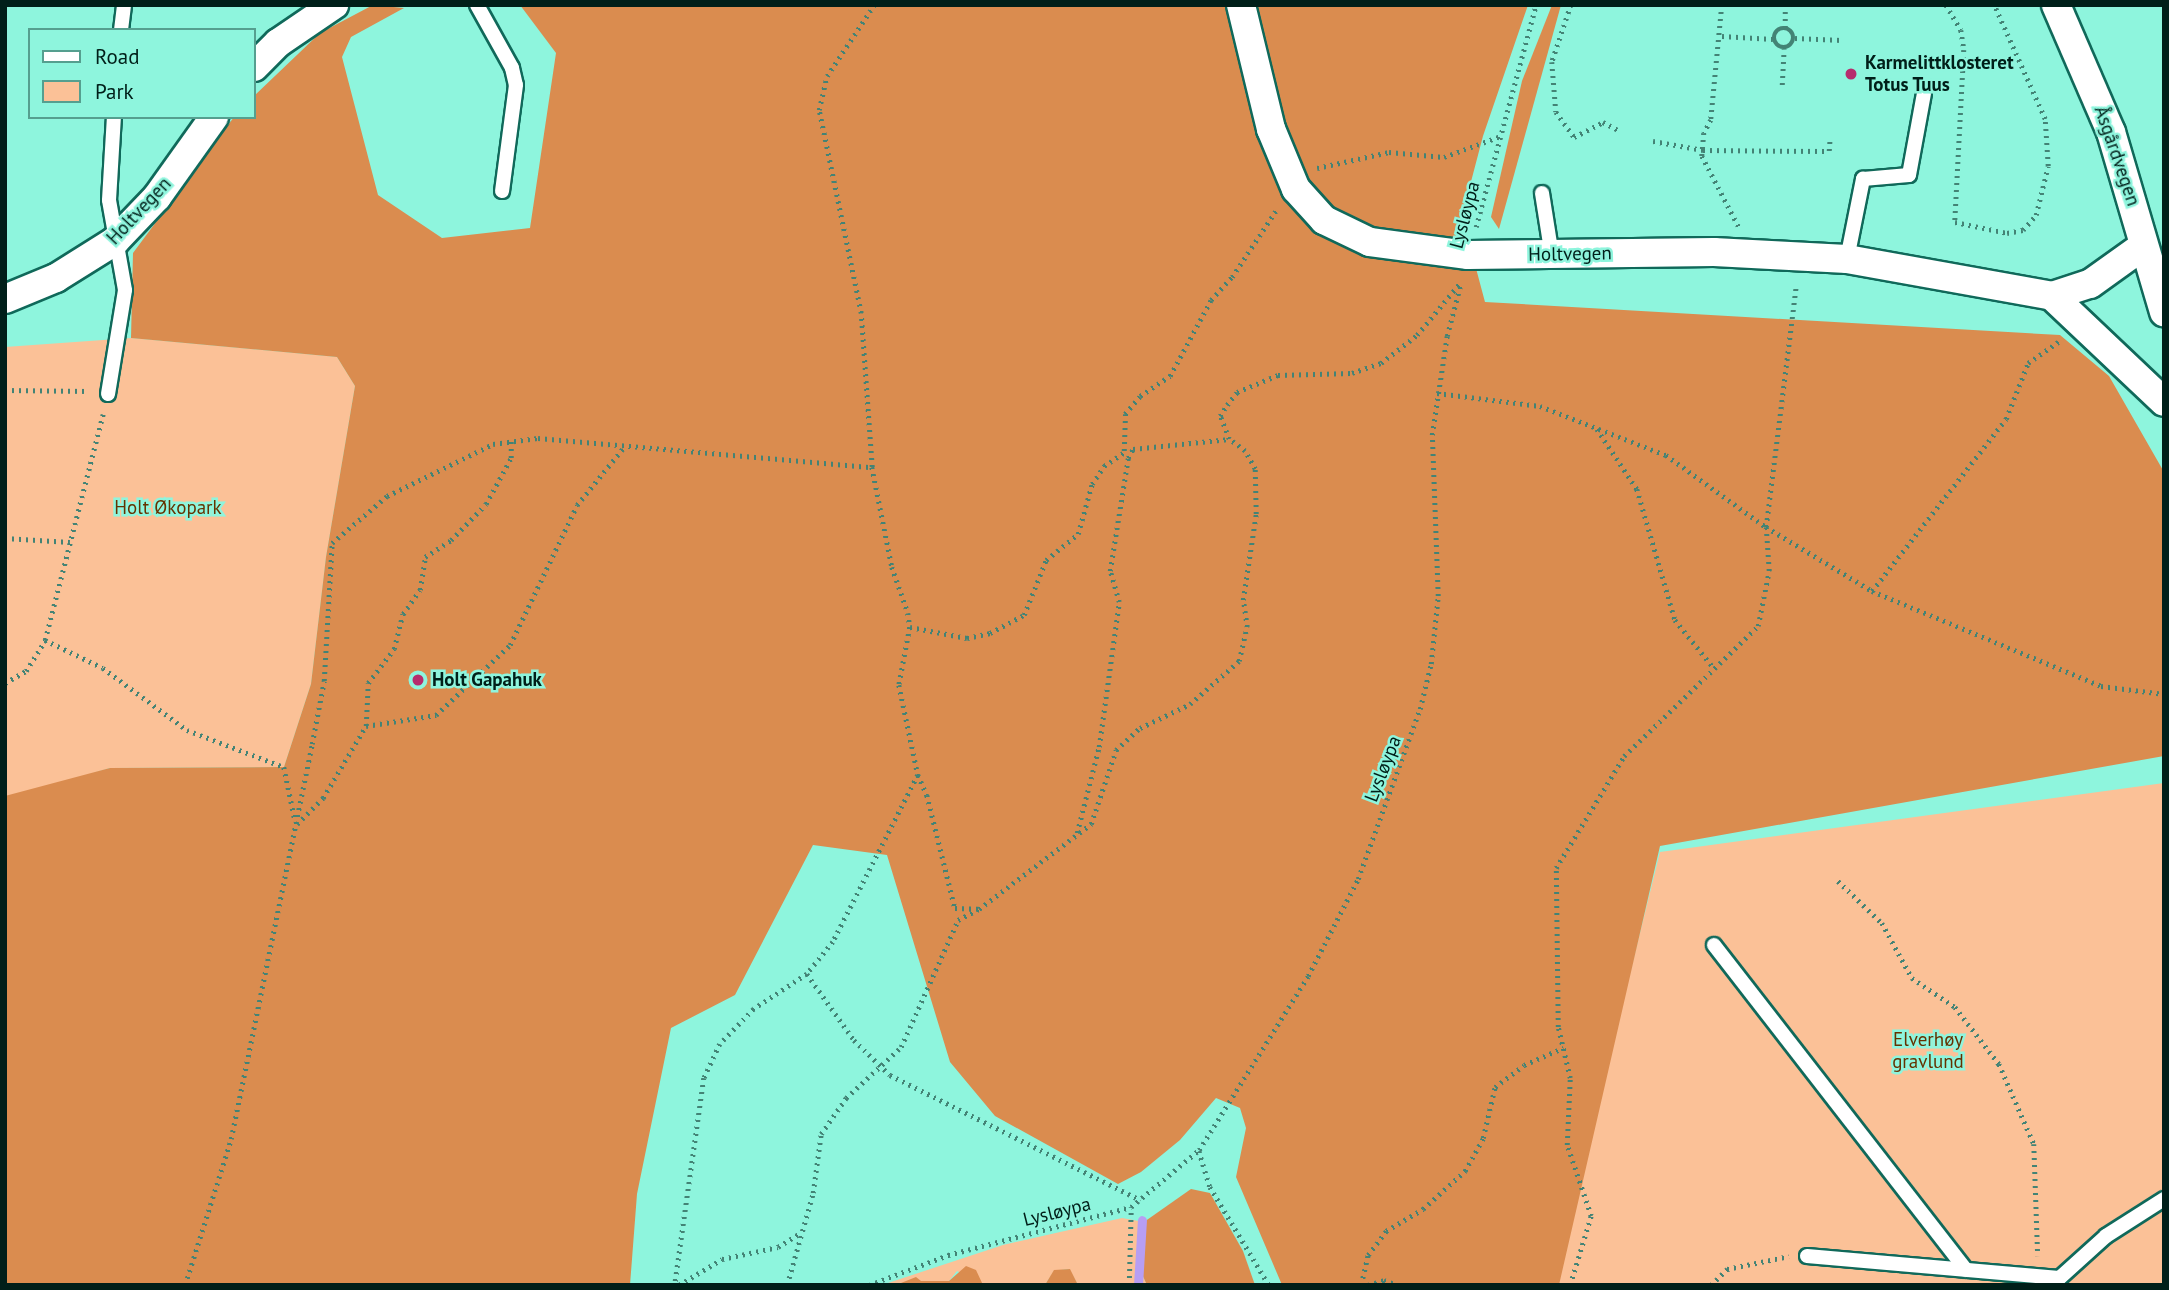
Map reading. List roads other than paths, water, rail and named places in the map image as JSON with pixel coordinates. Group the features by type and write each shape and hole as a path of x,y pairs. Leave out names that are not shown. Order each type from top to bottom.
{"street":[{"path":"256,65 278,43 334,5"},
{"name":"Holtvegen","path":"1241,5 1271,129 1296,189 1324,220 1357,239 1468,255 1738,252 1847,259 2052,296 2090,284 2144,246"},
{"name":"Åsgårdvegen","path":"2056,5 2111,132 2164,312"},
{"name":"Holtvegen","path":"5,299 56,278 115,241 158,197 213,119"},
{"path":"2052,296 2081,327 2164,402"}],"lane":[{"path":"121,28 124,5"},
{"path":"477,5 512,68 516,85 502,191"},
{"path":"1847,259 1863,179 1909,175 1924,93"},
{"path":"108,394 125,290 108,200 114,119"},
{"path":"1542,193 1552,256"},
{"path":"1714,945 1966,1269"},
{"path":"1807,1256 1966,1269 2056,1281 2137,1212 2164,1199"}],"waterway":[{"path":"1138,1285 1142,1220"}],"place":[{"name":"Karmelittklosteret Totus Tuus","path":"1851,74"},
{"name":"Holt Gapahuk","path":"418,680"}],"park label":[{"name":"Holt Økopark","path":"168,508"},
{"name":"Elverhøy gravlund","path":"1928,1051"}]}
